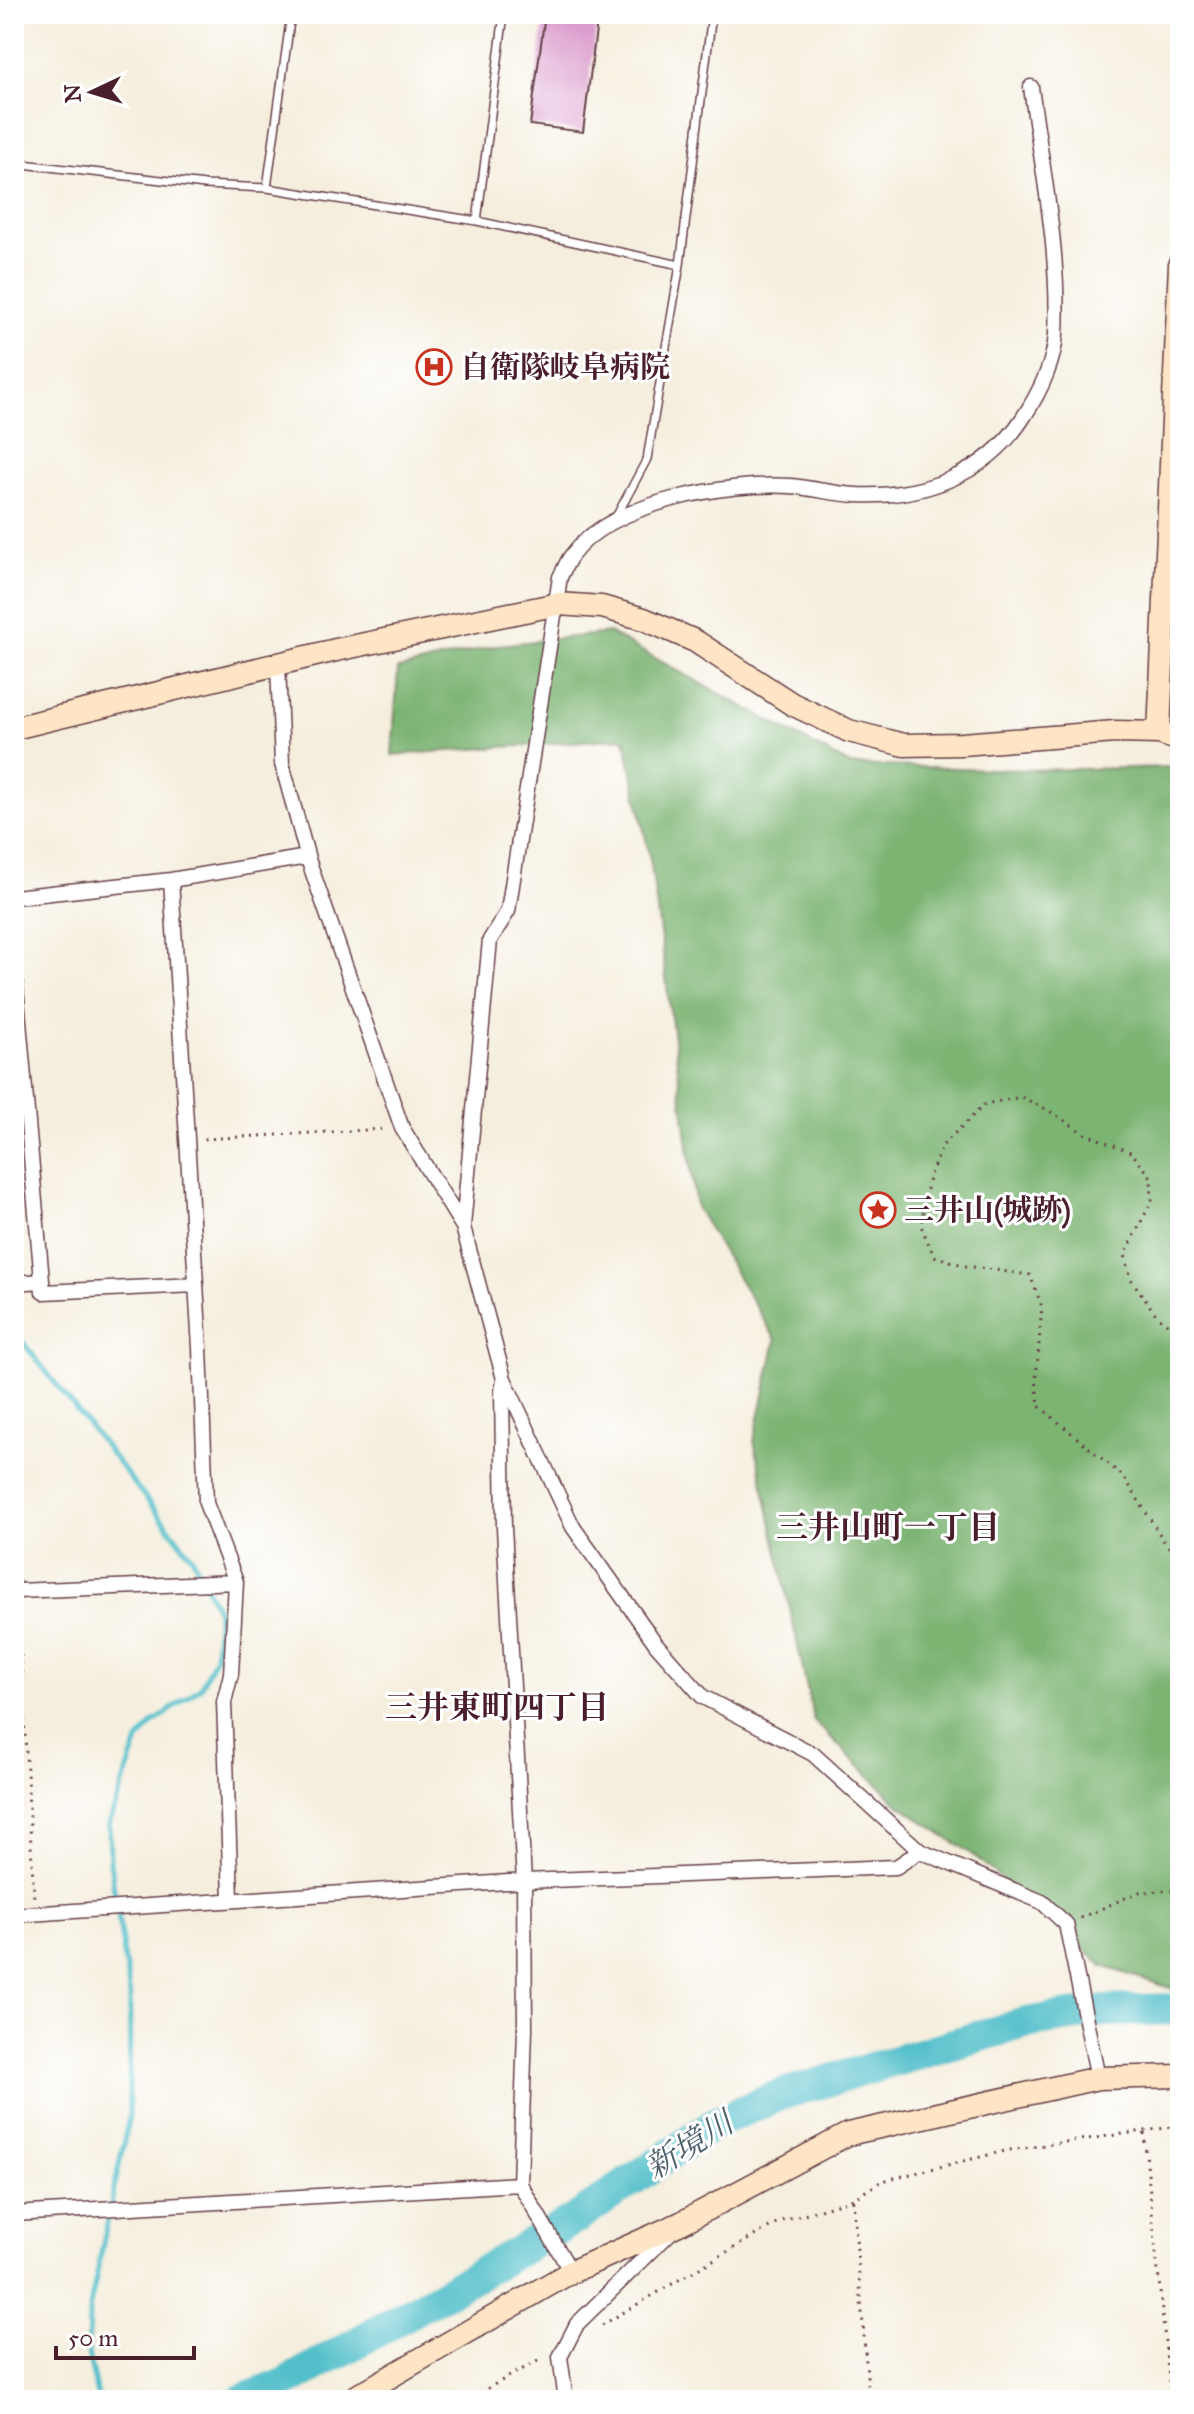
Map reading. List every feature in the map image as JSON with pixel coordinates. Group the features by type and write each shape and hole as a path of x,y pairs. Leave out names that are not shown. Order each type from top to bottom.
{"street":[{"path":"463,1227 490,940 508,911 560,577 572,555 601,528 653,504 721,489 789,486 857,495 922,491 949,482 982,462 1011,436 1036,398 1051,363 1056,335 1054,264 1031,87"},
{"path":"14,728 278,664 558,604 602,607 644,619 695,641 792,704 849,731 904,745 962,744 1115,732 1170,736 1180,263"},
{"path":"278,664 282,764 307,857 402,1128 463,1227 504,1379 573,1527 665,1654 703,1697 813,1754 920,1851 1042,1902 1066,1924 1096,2070"},
{"path":"14,897 171,880 307,857"},
{"path":"171,880 206,1503 236,1582 231,1674 224,1702 231,1898"},
{"path":"14,965 43,1292 196,1285"},
{"path":"14,1283 42,1281"},
{"path":"504,1379 504,1528 524,1881 522,2189 568,2267"},
{"path":"16,1588 236,1582"},
{"path":"14,1915 231,1898 524,1881 896,1867 920,1851"},
{"path":"350,2400 568,2267 681,2223 848,2134 1096,2070 1180,2076"},
{"path":"14,2214 522,2189"},
{"path":"566,2400 560,2357 577,2324 681,2223"}],"lane":[{"path":"267,188 291,14"},
{"path":"477,221 504,14"},
{"path":"613,523 647,459 680,265 712,14"},
{"path":"14,163 205,185 267,188 477,221 680,265"}],"path":[{"path":"1180,1334 1157,1316 1131,1279 1125,1255 1152,1200 1151,1177 1131,1152 1084,1133 1021,1097 985,1104 943,1145 929,1177 921,1226 934,1256 966,1266 1030,1275 1042,1307 1036,1379 1039,1406 1124,1477 1165,1543 1180,1559"},
{"path":"188,1140 402,1128"},
{"path":"16,1588 35,1913"},
{"path":"1066,1924 1139,1892 1180,1890"},
{"path":"466,2400 568,2345 778,2222 853,2199 882,2181 1009,2150 1180,2126"},
{"path":"1144,2132 1171,2400"},
{"path":"853,2199 869,2400"}],"green space":[{"path":"609,633 850,765 1026,770 1180,767 1180,1991 1103,1966 977,1858 898,1804 814,1721 754,1441 776,1340 696,1207 651,864 625,738 392,755 398,669 499,645"}],"building":[{"path":"545,14 598,14 583,132 530,125"}],"waterway":[{"path":"14,1327 192,1557 218,1612 215,1657 200,1688 153,1723 138,1741 109,1824 110,1862 130,1996 129,2116 89,2312 88,2353 98,2400"},
{"name":"新境川","path":"242,2400 280,2386 577,2218 717,2122 780,2095 1025,2023 1104,2011 1180,2009"}],"place":[{"name":"自衛隊岐阜病院","path":"434,367"},
{"name":"三井山(城跡)","path":"878,1210"}],"district":[{"name":"三井山町一丁目","path":"888,1527"},
{"name":"三井東町四丁目","path":"497,1707"}]}
